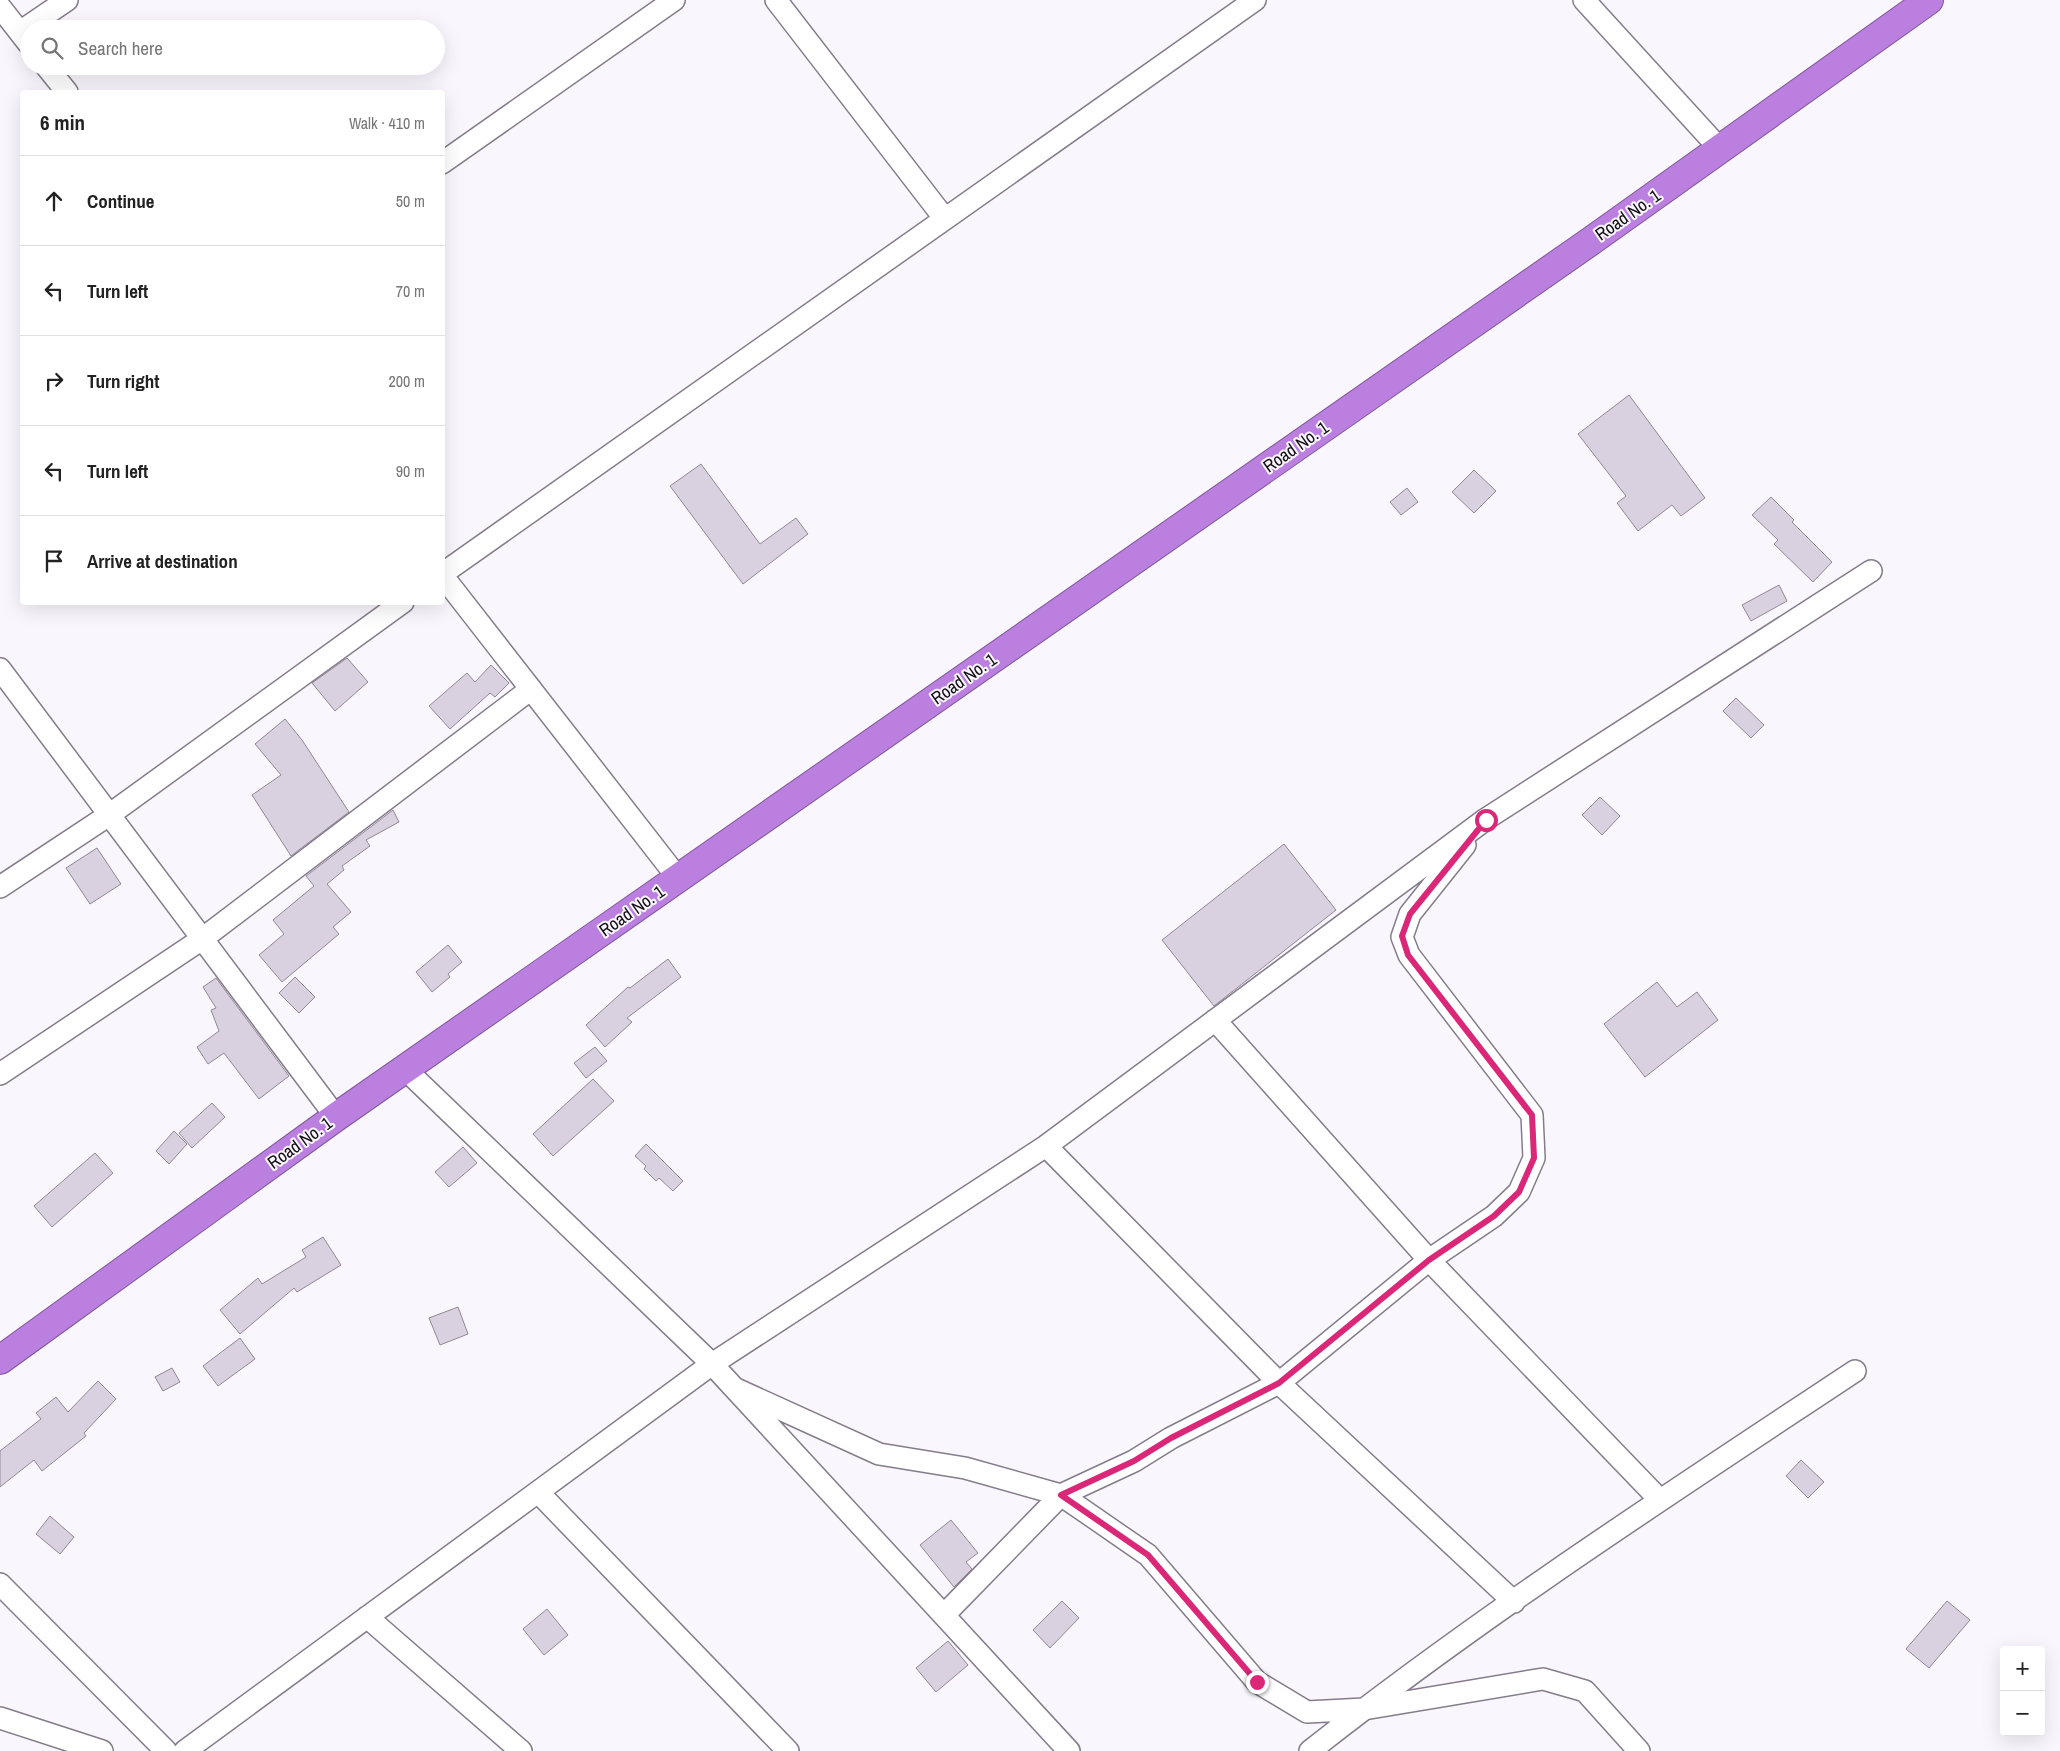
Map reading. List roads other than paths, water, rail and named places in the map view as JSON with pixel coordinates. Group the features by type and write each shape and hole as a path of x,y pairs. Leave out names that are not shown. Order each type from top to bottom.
{"highway":[{"name":"Road No. 1","path":"0,1360 336,1117 1720,149 1929,0"}],"street":[{"path":"44,20 67,0"},
{"path":"445,161 674,0"},
{"path":"776,0 945,219"},
{"path":"445,573 1255,0"},
{"path":"1584,0 1720,149"},
{"path":"0,7 20,33"},
{"path":"53,75 65,90"},
{"path":"185,1751 712,1364 1046,1146 1486,820 1871,571"},
{"path":"445,579 678,878"},
{"path":"0,887 109,815 399,605"},
{"path":"0,669 336,1117"},
{"path":"0,1074 202,938 531,689"},
{"path":"944,1616 1061,1495 1134,1461 1171,1438 1279,1383 1429,1260 1494,1216 1519,1192 1534,1158 1532,1115 1408,955 1402,936 1410,914 1486,820"},
{"path":"1215,1020 1429,1260 1660,1500"},
{"path":"405,1069 712,1364 1069,1751"},
{"path":"1046,1146 1279,1383 1514,1602"},
{"path":"1310,1751 1364,1709 1660,1500 1855,1371"},
{"path":"736,1389 879,1454 965,1468 1061,1495 1148,1555 1257,1682 1307,1712 1364,1709 1543,1679 1585,1691 1639,1751"},
{"path":"538,1492 788,1751"},
{"path":"0,1584 166,1751"},
{"path":"367,1617 521,1751"},
{"path":"0,1718 102,1751"}]}
